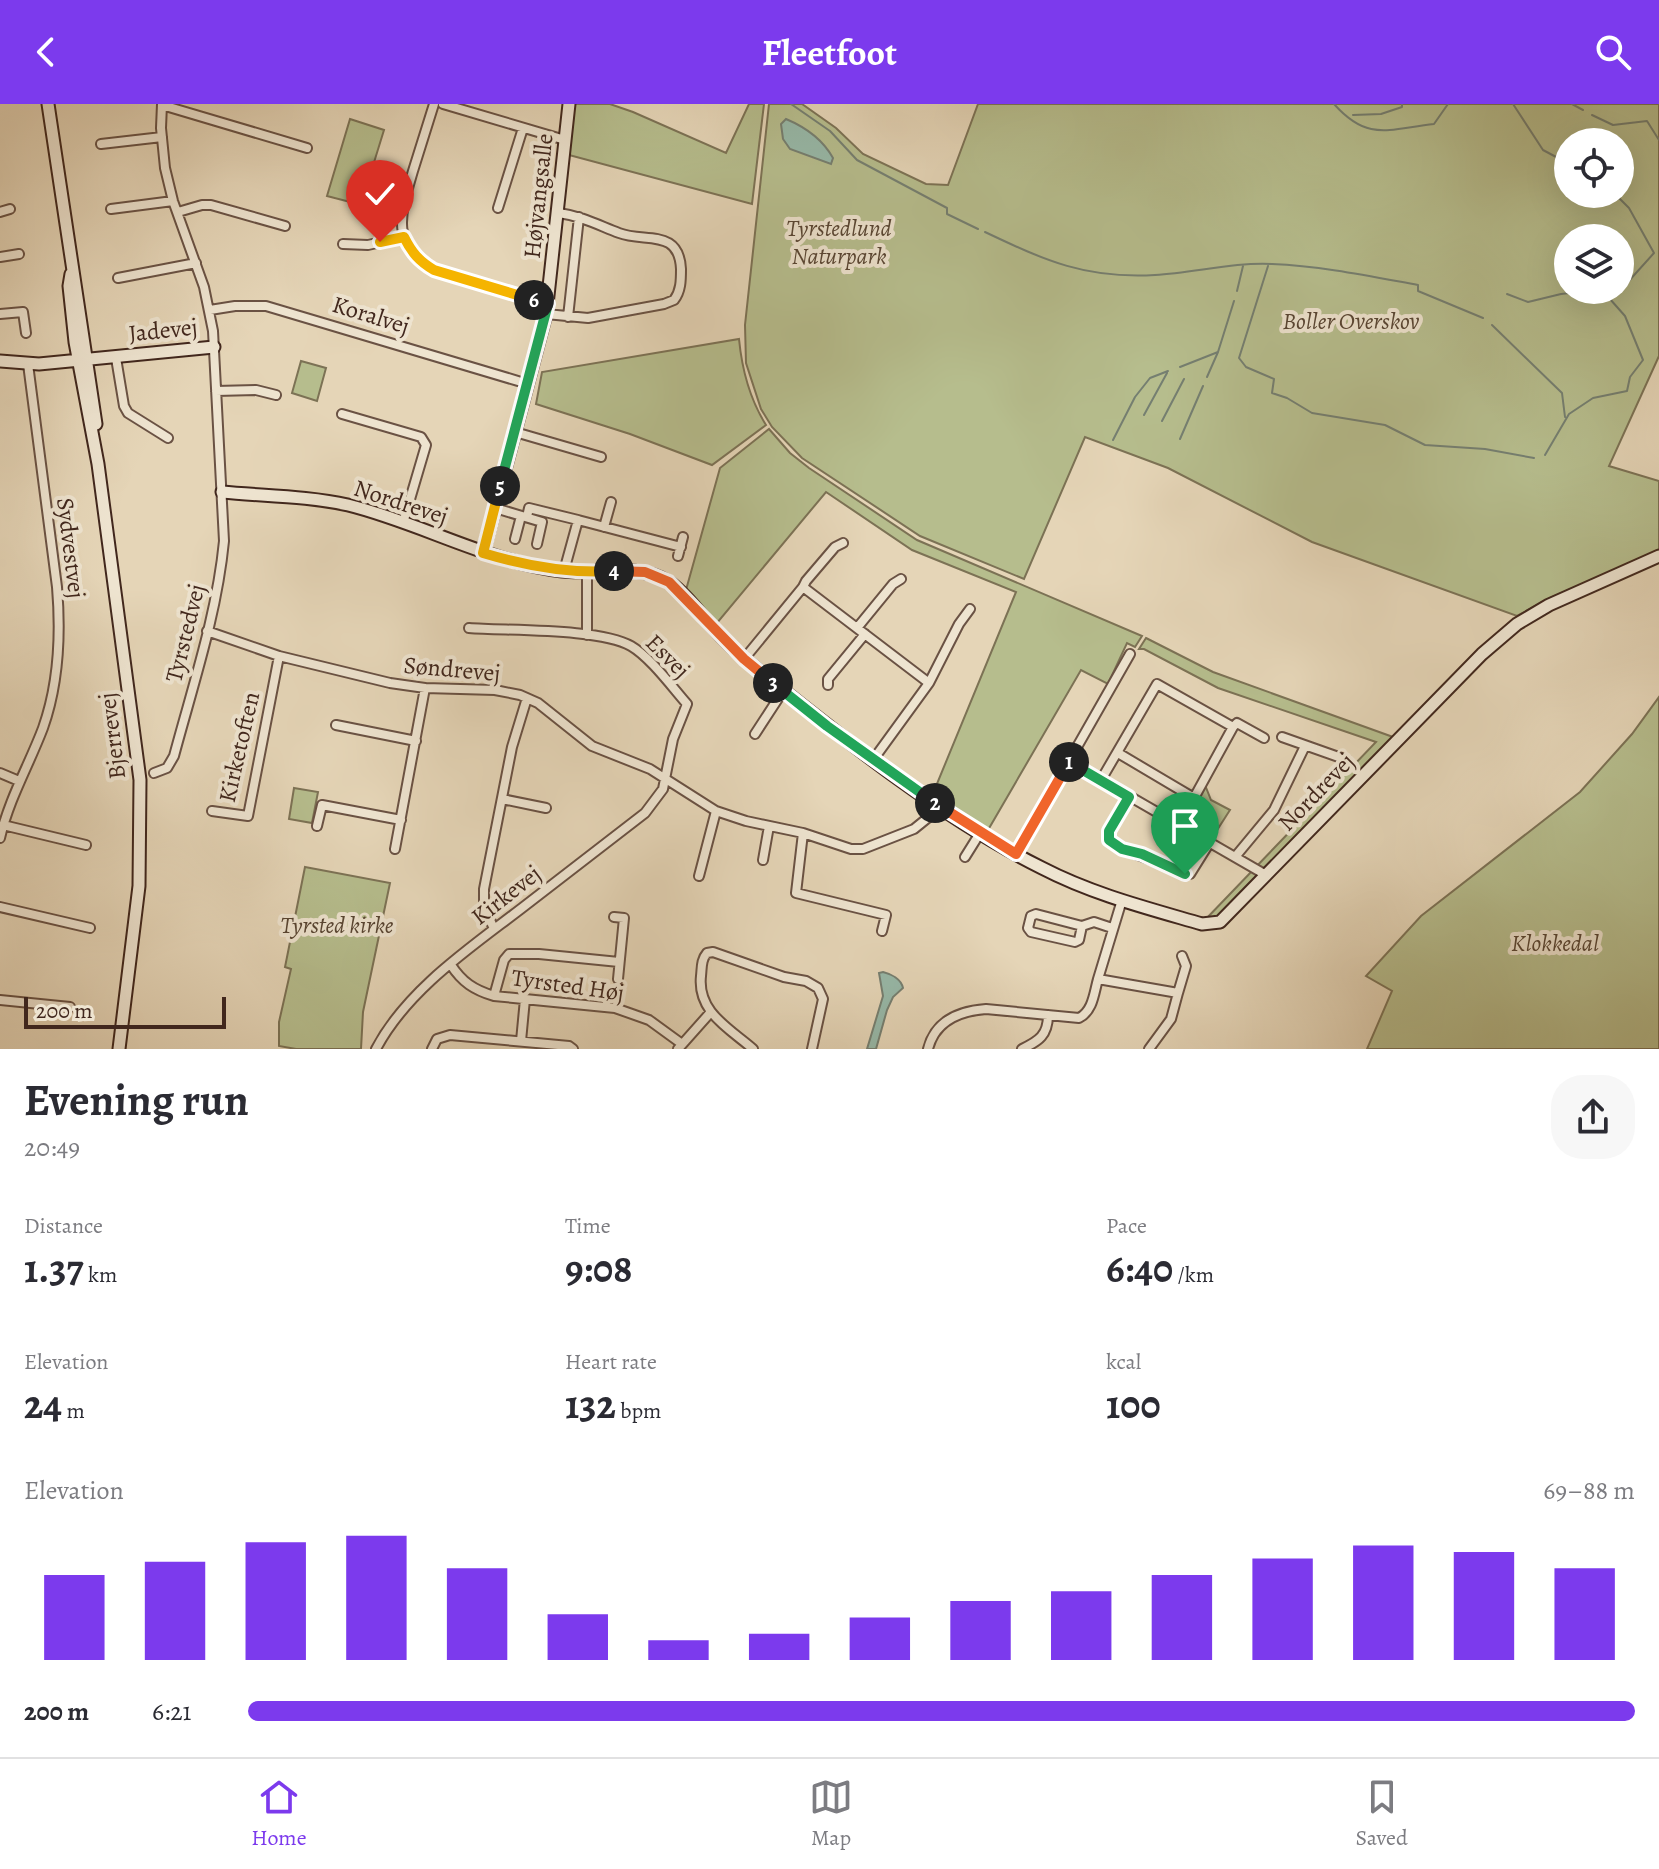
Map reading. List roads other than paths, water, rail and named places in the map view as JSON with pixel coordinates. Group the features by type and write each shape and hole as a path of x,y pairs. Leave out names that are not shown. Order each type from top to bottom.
{"street":[{"name":"Bjerrevej","path":"48,104 71,274 69,286 98,464 140,780 139,886 119,1049"},
{"path":"434,104 402,210 404,237 412,253 422,263 434,270 568,317 588,318 664,304 674,300 679,293 679,256 670,243 659,238 633,237 559,213"},
{"path":"443,104 472,108 565,140"},
{"name":"Højvangsalle","path":"483,553 547,309 569,104"},
{"path":"162,105 307,148"},
{"name":"Tyrstedvej","path":"154,773 167,768 174,756 207,631 223,554 210,310 165,168 162,105"},
{"path":"498,208 523,128"},
{"path":"101,144 162,137"},
{"path":"111,209 173,201"},
{"path":"178,212 202,205 218,206 285,226"},
{"path":"568,317 579,217"},
{"path":"343,244 368,245 404,237"},
{"path":"0,257 19,254"},
{"path":"118,278 196,263"},
{"name":"Koralvej","path":"210,310 266,306 518,381"},
{"path":"0,314 23,312 26,333"},
{"name":"Jadevej","path":"0,361 28,364 214,347"},
{"name":"Jadevej","path":"116,358 124,406 128,413 168,438"},
{"name":"Sydvestvej","path":"0,838 19,781 44,724 58,658 60,623 28,364"},
{"path":"216,391 256,390 276,395"},
{"path":"342,414 421,437 426,445 403,523"},
{"path":"515,432 601,457"},
{"name":"Nordrevej","path":"222,492 347,505 517,563 587,573 631,570 669,582 744,659 783,691 873,760 980,833 1079,885 1202,924 1220,922 1482,654 1517,624 1549,605 1659,556"},
{"path":"604,527 611,502"},
{"path":"495,508 542,522 537,544"},
{"path":"515,539 529,508 681,547"},
{"path":"564,571 578,520"},
{"path":"744,659 835,547 843,543"},
{"path":"587,573 587,635"},
{"path":"828,685 828,679 893,584 901,579"},
{"path":"803,587 929,683"},
{"path":"873,760 929,683 970,609"},
{"name":"Esvej","path":"469,628 587,635 618,640 633,647 687,704 673,739 666,780"},
{"name":"Søndrevej","path":"207,631 279,656 351,675 425,688 495,690 527,698 538,703 592,746 650,769 716,811 803,833 840,846 863,849 914,829 935,812"},
{"path":"1016,854 1130,654"},
{"name":"Kirketoften","path":"212,811 248,816 279,656"},
{"path":"1101,780 1157,684 1233,727"},
{"path":"395,849 425,688"},
{"path":"755,734 783,691"},
{"path":"494,929 484,906 484,889 512,747 527,698"},
{"path":"1118,753 1194,798 1237,723 1264,738"},
{"path":"336,725 416,741"},
{"path":"1282,737 1347,760"},
{"path":"1235,857 1274,810 1305,746"},
{"path":"1070,762 1266,875"},
{"path":"0,773 19,781"},
{"name":"Kirkevej","path":"376,1049 406,1007 451,965 645,813 666,780"},
{"path":"1129,797 1108,835 1113,844 1122,849 1190,874 1210,842"},
{"path":"502,799 546,808"},
{"path":"317,826 322,805 401,820"},
{"path":"699,876 716,811"},
{"path":"3,825 86,845"},
{"path":"763,860 769,826"},
{"path":"803,833 796,893 886,915 882,931"},
{"path":"965,857 980,833"},
{"path":"928,1049 935,1031 960,1013 986,1009 1079,1018 1086,1014 1122,900"},
{"path":"0,907 90,928"},
{"path":"1082,926 1079,940 1075,942 1031,932 1028,928 1031,916 1036,914 1082,926 1094,922 1112,928"},
{"path":"614,917 624,918 618,979"},
{"path":"753,1049 710,1013 703,1001 700,986 703,958 707,953 811,983 822,992 812,1049"},
{"path":"494,996 504,960 509,954 619,962"},
{"path":"1149,1049 1171,1019 1186,966 1182,956"},
{"name":"Tyrsted Høj","path":"451,965 467,984 478,991 494,996 615,1008 649,1020 680,1046"},
{"path":"1098,979 1178,993"},
{"path":"521,1041 525,999"},
{"path":"0,1000 70,1007"},
{"name":"Bjerrevej","path":"126,1005 127,1049"},
{"path":"680,1046 710,1013"},
{"path":"1022,1049 1039,1041 1046,1032 1048,1015"},
{"path":"432,1049 437,1039 445,1035 569,1046 573,1049"}],"waterway":[{"path":"791,104 830,131 857,160 947,208 947,214 978,229"},
{"path":"1334,104 1358,124 1380,130 1434,124 1448,104"},
{"path":"1353,115 1381,114 1402,107 1402,104"},
{"path":"1513,104 1543,150 1554,156"},
{"path":"1572,104 1583,110"},
{"path":"1592,115 1613,125 1647,121 1659,140"},
{"path":"1629,208 1654,253 1634,275"},
{"path":"985,232 1067,266 1108,274 1155,275 1272,264 1363,275 1418,285 1418,291 1483,318"},
{"path":"1237,291 1243,266"},
{"path":"1268,266 1239,358 1246,367 1274,379 1272,393 1312,413 1385,425 1425,445 1485,449 1534,458"},
{"path":"1507,294 1528,302 1554,296"},
{"path":"1180,367 1218,352 1234,301"},
{"path":"1545,455 1569,414 1593,398 1627,391 1630,377 1643,360 1625,316 1614,304"},
{"path":"1492,325 1562,393 1565,417"},
{"path":"1207,377 1218,352"},
{"path":"1113,440 1135,397 1150,378 1168,371"},
{"path":"1144,415 1167,373"},
{"path":"1162,421 1184,379"},
{"path":"1180,439 1203,386"}],"park label":[{"name":"Tyrstedlund Naturpark","path":"839,242"},
{"name":"Boller Overskov","path":"1351,321"},
{"name":"Tyrsted kirke","path":"337,925"},
{"name":"Klokkedal","path":"1555,943"}]}
